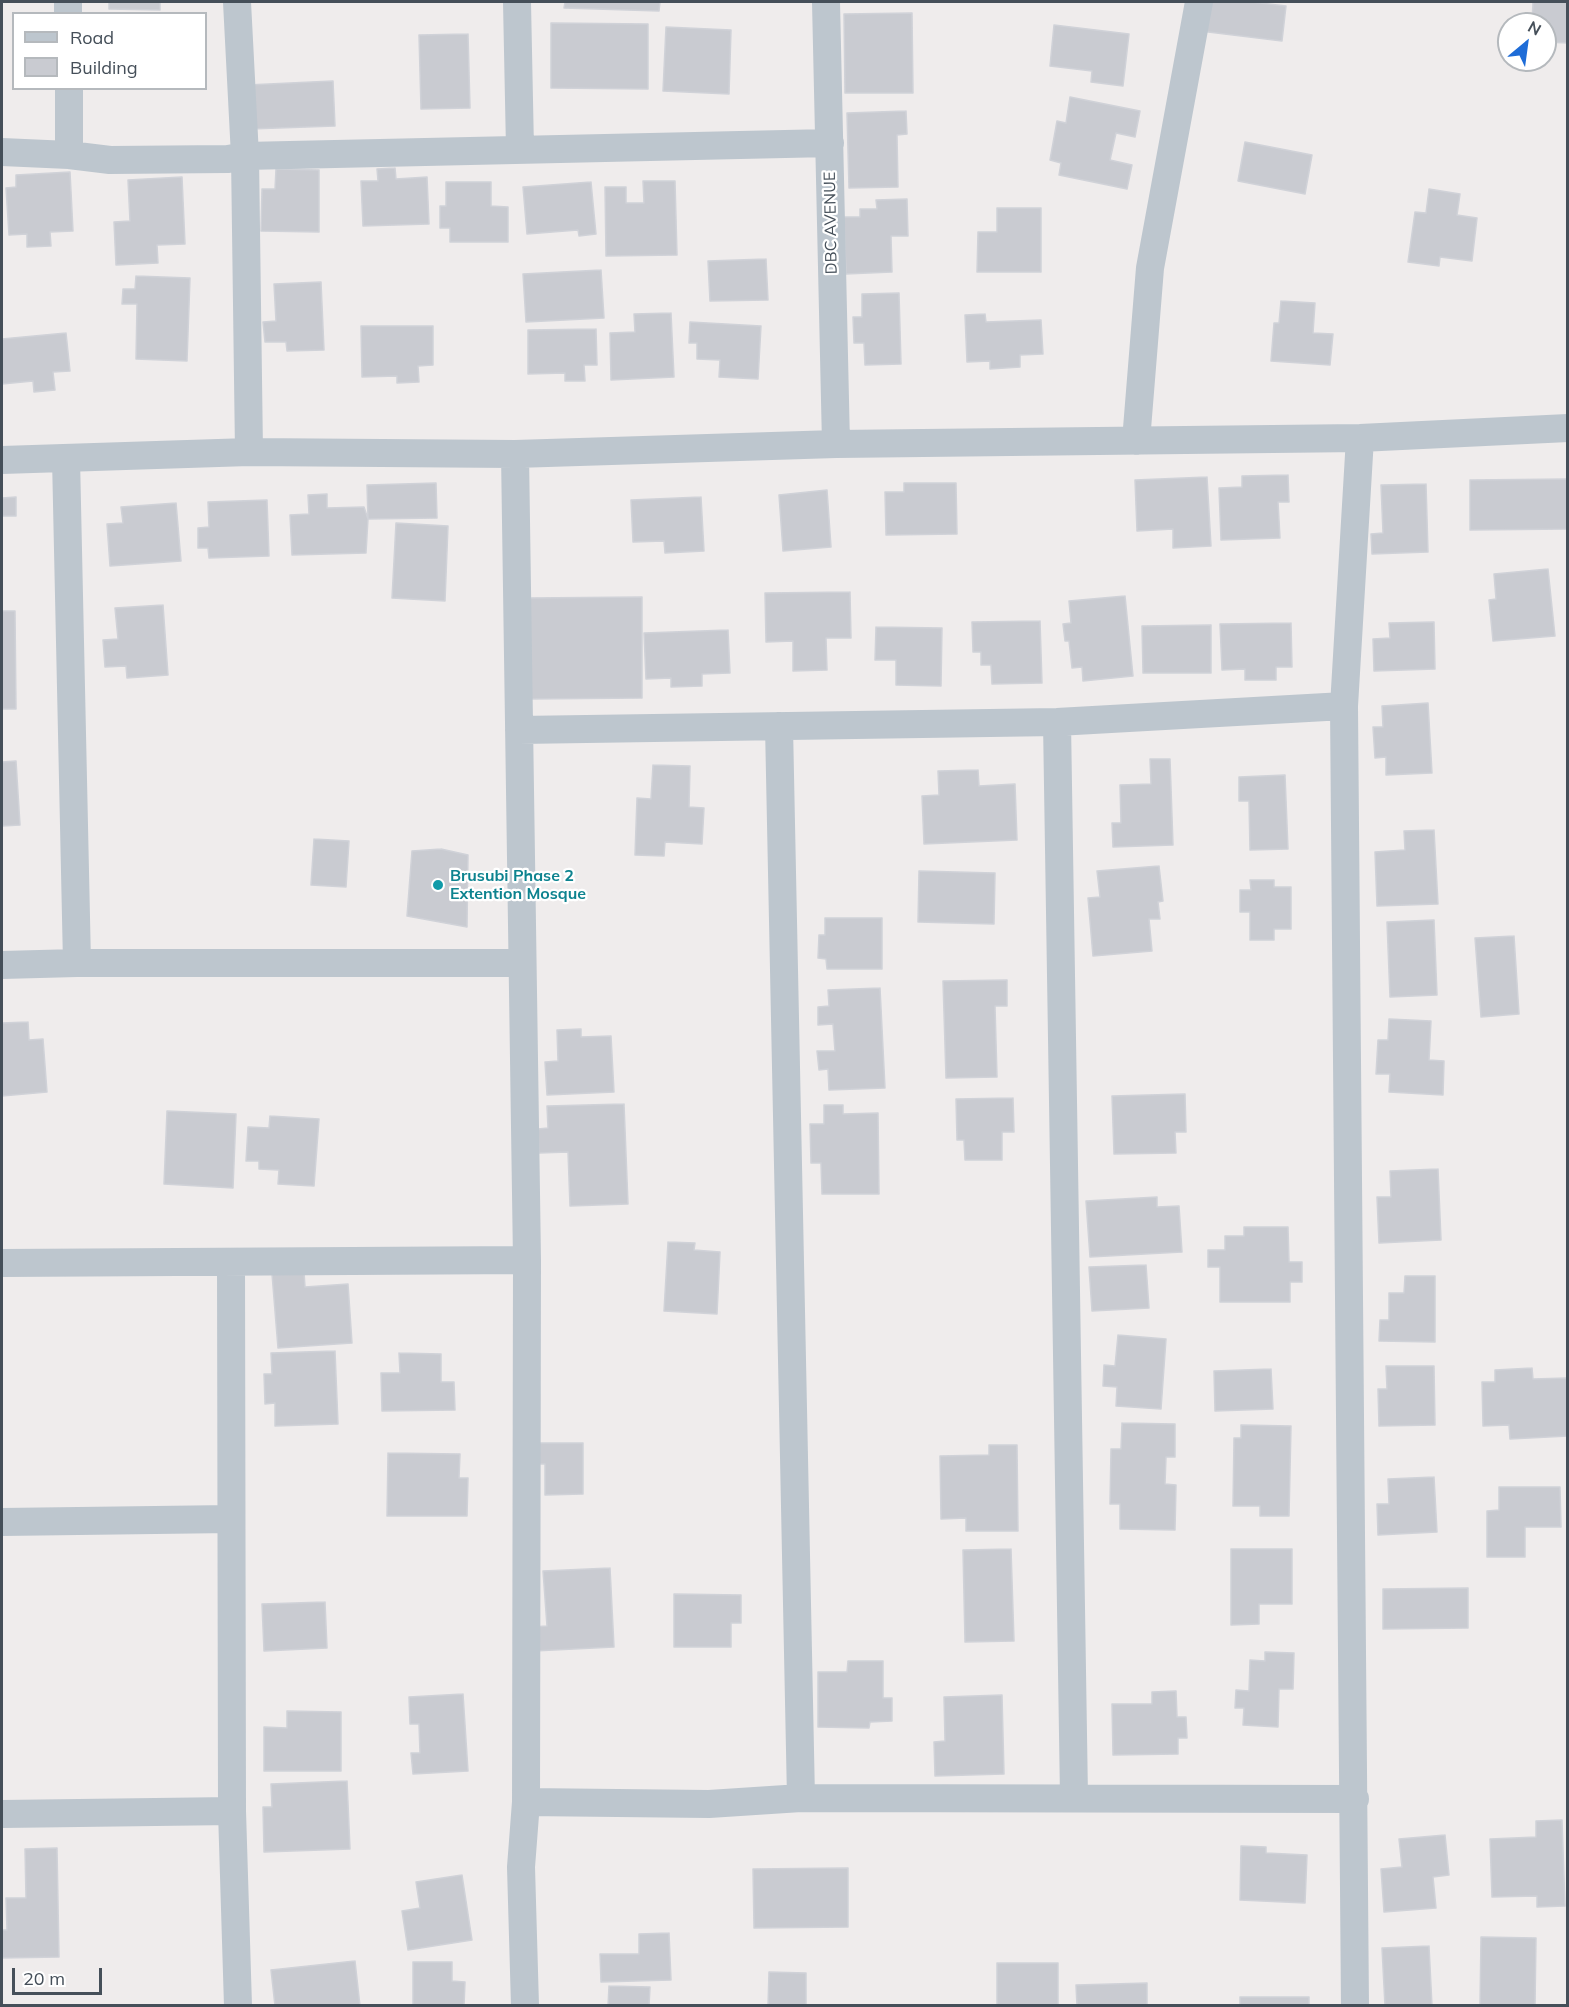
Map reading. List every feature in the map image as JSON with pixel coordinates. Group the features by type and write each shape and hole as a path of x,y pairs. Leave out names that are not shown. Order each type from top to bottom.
{"street":[{"path":"237,2 245,156 249,452"},
{"path":"517,2 520,149"},
{"name":"DBC AVENUE","path":"826,2 836,444"},
{"path":"1136,441 1150,268 1198,2"},
{"path":"69,90 69,154"},
{"path":"2,152 69,154 110,160 228,159 245,156 830,143"},
{"path":"2,460 249,452 515,454 836,444 1360,438 1568,428"},
{"path":"1355,2006 1344,706 1360,438"},
{"path":"515,454 526,1260 526,1802 521,1867 525,2006"},
{"path":"66,458 77,963"},
{"path":"519,730 1057,722 1344,706"},
{"path":"1057,722 1074,1797"},
{"path":"779,726 801,1798"},
{"path":"2,965 521,963"},
{"path":"2,1263 526,1260"},
{"path":"231,1262 232,1811 237,2006"},
{"path":"2,1522 231,1519"},
{"path":"526,1802 709,1804 801,1798 1355,1798"},
{"path":"2,1814 232,1811"}],"building":[{"path":"109,2 160,2 160,10 109,9"},
{"path":"565,2 660,2 659,11 564,8"},
{"path":"1204,2 1252,2 1286,6 1282,41 1200,31"},
{"path":"1533,2 1568,2 1568,43 1557,43 1557,12 1533,12"},
{"path":"912,13 913,93 845,93 844,14"},
{"path":"551,23 648,24 648,89 551,88"},
{"path":"1054,25 1129,34 1123,86 1091,82 1092,71 1050,66"},
{"path":"666,27 731,30 729,94 663,91"},
{"path":"468,34 470,108 421,109 419,35"},
{"path":"333,81 335,126 250,129 247,85"},
{"path":"1070,97 1140,111 1135,137 1116,133 1110,160 1132,165 1127,189 1059,175 1061,163 1050,160 1057,121 1066,123"},
{"path":"906,111 907,134 897,135 898,187 849,188 847,113"},
{"path":"1245,142 1312,155 1305,194 1238,181"},
{"path":"395,168 396,179 427,177 429,224 363,226 361,181 378,181 377,169"},
{"path":"276,169 319,170 319,232 261,231 262,189 275,189"},
{"path":"70,172 73,231 50,232 51,246 27,247 27,234 9,235 6,188 16,187 16,175"},
{"path":"182,177 185,244 157,245 158,263 116,265 114,222 130,221 128,180"},
{"path":"643,181 675,181 677,255 606,256 605,187 626,187 626,203 644,203"},
{"path":"446,182 491,182 491,206 508,207 508,242 450,242 450,228 440,228 440,206 446,206"},
{"path":"591,182 596,234 579,236 578,230 527,234 523,187"},
{"path":"1429,189 1460,194 1457,215 1477,218 1472,261 1440,257 1439,266 1408,262 1415,212 1426,213"},
{"path":"907,199 908,236 891,236 892,272 846,274 844,217 860,217 860,209 877,209 876,200"},
{"path":"997,208 1041,208 1041,272 977,272 978,232 997,232"},
{"path":"766,259 768,300 710,301 708,261"},
{"path":"601,270 604,318 526,322 523,274"},
{"path":"136,276 190,278 187,361 136,359 137,304 122,304 123,289 135,289"},
{"path":"321,282 324,350 287,351 286,342 265,342 263,322 276,321 274,284"},
{"path":"899,293 901,364 865,365 864,343 854,343 853,317 862,317 862,294"},
{"path":"1281,301 1315,303 1313,333 1333,334 1330,365 1271,361 1274,323 1279,323"},
{"path":"671,313 674,377 611,380 610,333 635,332 634,314"},
{"path":"985,314 986,322 1041,320 1043,354 1020,355 1020,367 990,369 990,361 967,362 965,315"},
{"path":"690,322 761,326 758,379 719,377 720,360 697,359 697,343 689,343"},
{"path":"361,326 433,326 433,365 418,366 419,382 397,383 397,376 362,377"},
{"path":"596,329 597,365 584,365 585,381 565,381 565,373 528,374 528,330"},
{"path":"66,333 70,371 53,372 55,390 34,392 33,381 2,384 2,339"},
{"path":"1288,475 1289,502 1278,502 1280,538 1221,540 1219,488 1242,487 1242,476"},
{"path":"1207,477 1211,546 1173,548 1173,529 1137,531 1135,480"},
{"path":"1568,479 1568,529 1470,530 1470,480"},
{"path":"436,483 437,518 368,519 367,485"},
{"path":"904,483 956,483 957,534 886,535 885,492 904,492"},
{"path":"1426,484 1428,552 1372,554 1371,534 1383,533 1381,485"},
{"path":"827,490 831,547 783,551 779,495"},
{"path":"327,494 327,508 364,507 368,519 366,553 292,555 290,515 309,514 308,495"},
{"path":"16,497 16,516 2,516 2,498"},
{"path":"701,497 704,551 665,553 664,541 633,542 631,500"},
{"path":"267,500 269,556 209,558 208,548 198,548 198,528 209,527 208,502"},
{"path":"176,503 181,561 110,566 107,524 123,523 121,507"},
{"path":"396,523 448,526 445,601 392,598"},
{"path":"1548,569 1555,636 1493,641 1489,600 1496,599 1494,574"},
{"path":"850,592 851,638 826,638 827,670 793,671 793,641 766,642 765,593"},
{"path":"1125,596 1133,676 1083,681 1082,667 1072,668 1069,641 1065,641 1063,624 1071,623 1069,601"},
{"path":"642,597 642,698 529,699 528,598"},
{"path":"163,605 168,675 127,678 126,666 105,667 103,640 118,639 115,608"},
{"path":"2,611 15,611 16,709 2,709"},
{"path":"1040,621 1042,683 992,684 991,665 981,665 981,652 973,652 972,622"},
{"path":"1434,622 1435,669 1374,671 1373,639 1390,638 1389,623"},
{"path":"1291,623 1292,667 1276,667 1276,680 1245,680 1245,669 1222,670 1220,624"},
{"path":"1211,625 1211,673 1143,673 1142,626"},
{"path":"876,627 942,628 941,686 896,685 896,660 875,660"},
{"path":"728,630 730,673 702,674 702,686 671,687 671,678 646,679 644,633"},
{"path":"1428,703 1432,773 1386,775 1386,757 1375,758 1373,727 1383,727 1382,706"},
{"path":"1150,759 1170,759 1173,845 1113,847 1112,823 1121,823 1120,785 1151,784"},
{"path":"16,761 20,825 2,826 2,762"},
{"path":"653,765 690,766 689,807 704,808 702,844 665,842 664,856 635,855 637,798 651,799"},
{"path":"978,770 979,786 1015,784 1017,840 924,844 922,796 939,795 938,771"},
{"path":"1285,775 1288,849 1250,850 1249,801 1239,801 1239,777"},
{"path":"1434,830 1438,904 1377,906 1375,852 1405,850 1404,831"},
{"path":"314,839 349,841 346,887 311,885"},
{"name":"Brusubi Phase 2 Extention Mosque","path":"441,849 468,855 467,927 407,916 412,851"},
{"path":"1159,866 1163,901 1158,902 1160,919 1149,919 1152,951 1093,956 1088,898 1100,897 1097,871"},
{"path":"919,871 995,873 994,924 918,922"},
{"path":"1250,880 1274,880 1274,887 1291,887 1291,929 1274,929 1274,940 1250,940 1250,912 1240,912 1240,890 1251,890"},
{"path":"825,918 882,918 882,969 827,969 826,959 818,958 819,935 825,935"},
{"path":"1434,920 1437,995 1390,997 1387,922"},
{"path":"1514,936 1519,1014 1481,1017 1475,938"},
{"path":"1007,980 1007,1006 995,1006 997,1077 946,1078 943,981"},
{"path":"880,988 885,1088 829,1090 828,1069 819,1070 817,1051 835,1051 833,1024 818,1025 818,1007 829,1006 828,990"},
{"path":"1389,1019 1431,1021 1429,1060 1444,1061 1443,1095 1389,1092 1390,1074 1376,1074 1378,1040 1388,1040"},
{"path":"28,1022 29,1040 43,1039 47,1092 2,1096 2,1023"},
{"path":"581,1029 581,1037 611,1036 614,1092 547,1095 545,1062 558,1061 557,1030"},
{"path":"1185,1094 1186,1132 1175,1132 1176,1153 1114,1154 1112,1096"},
{"path":"1013,1098 1014,1132 1002,1132 1002,1160 965,1160 964,1140 957,1140 956,1099"},
{"path":"624,1104 628,1204 570,1206 568,1152 539,1153 538,1129 548,1128 547,1106"},
{"path":"824,1105 843,1105 843,1114 878,1113 879,1194 822,1194 821,1163 811,1163 810,1124 824,1124"},
{"path":"167,1111 236,1114 233,1188 164,1184"},
{"path":"270,1116 319,1119 314,1186 278,1184 279,1170 259,1169 259,1161 246,1161 248,1127 269,1128"},
{"path":"1438,1169 1441,1240 1379,1243 1377,1197 1391,1197 1390,1171"},
{"path":"1157,1197 1157,1207 1179,1206 1182,1252 1090,1257 1086,1201"},
{"path":"1244,1227 1288,1227 1289,1262 1302,1262 1302,1282 1290,1282 1290,1302 1220,1302 1220,1267 1208,1267 1208,1250 1225,1250 1225,1236 1244,1236"},
{"path":"668,1242 695,1243 694,1250 720,1252 717,1314 664,1311"},
{"path":"1146,1265 1149,1308 1092,1311 1089,1267"},
{"path":"304,1272 305,1287 348,1284 352,1343 278,1348 272,1274"},
{"path":"1405,1276 1435,1276 1435,1342 1379,1341 1380,1320 1389,1320 1389,1293 1404,1293"},
{"path":"1118,1335 1166,1339 1161,1409 1116,1406 1117,1387 1103,1386 1104,1365 1115,1366"},
{"path":"335,1351 338,1424 275,1426 275,1403 265,1404 264,1374 272,1374 271,1353"},
{"path":"399,1353 441,1354 441,1382 454,1382 455,1410 382,1411 381,1373 400,1373"},
{"path":"1386,1366 1434,1366 1435,1425 1379,1426 1378,1389 1387,1389"},
{"path":"1532,1368 1533,1379 1567,1378 1568,1436 1510,1439 1509,1425 1483,1426 1482,1382 1495,1382 1495,1370"},
{"path":"1271,1369 1273,1409 1215,1411 1214,1371"},
{"path":"1122,1423 1175,1424 1175,1457 1166,1457 1165,1484 1176,1485 1175,1530 1120,1529 1120,1504 1110,1504 1111,1449 1121,1449"},
{"path":"1241,1425 1291,1426 1289,1516 1260,1516 1260,1506 1233,1506 1234,1438 1241,1438"},
{"path":"534,1443 583,1443 583,1494 545,1495 545,1464 535,1464"},
{"path":"989,1445 1017,1445 1018,1531 966,1531 966,1518 941,1519 940,1456 989,1455"},
{"path":"388,1453 460,1454 459,1478 468,1478 467,1516 387,1516"},
{"path":"1434,1477 1437,1532 1378,1535 1377,1504 1389,1504 1388,1479"},
{"path":"1499,1487 1560,1487 1561,1527 1525,1527 1525,1557 1487,1557 1487,1511 1499,1510"},
{"path":"1011,1549 1014,1641 965,1642 963,1550"},
{"path":"1231,1549 1292,1549 1292,1604 1259,1604 1259,1624 1231,1625"},
{"path":"610,1568 614,1647 534,1651 532,1627 547,1626 543,1571"},
{"path":"1468,1588 1468,1628 1383,1629 1383,1589"},
{"path":"674,1594 741,1595 741,1623 731,1623 731,1647 674,1647"},
{"path":"325,1602 327,1648 264,1651 262,1604"},
{"path":"1265,1652 1294,1653 1293,1689 1279,1689 1278,1727 1243,1725 1244,1708 1235,1708 1236,1690 1249,1691 1250,1660 1265,1661"},
{"path":"848,1661 883,1661 883,1698 892,1698 892,1721 870,1722 869,1728 818,1727 818,1672 847,1672"},
{"path":"1176,1691 1177,1717 1186,1717 1187,1738 1178,1738 1178,1754 1113,1755 1112,1704 1152,1704 1152,1692"},
{"path":"463,1694 468,1771 413,1774 411,1753 420,1753 419,1724 410,1724 409,1697"},
{"path":"1002,1695 1004,1774 935,1776 934,1742 945,1741 944,1697"},
{"path":"287,1711 341,1712 341,1771 264,1771 264,1727 287,1728"},
{"path":"347,1781 350,1849 264,1852 263,1807 272,1807 271,1784"},
{"path":"1562,1820 1565,1906 1537,1907 1537,1896 1492,1897 1490,1839 1536,1837 1536,1821"},
{"path":"1445,1835 1449,1875 1433,1877 1436,1908 1384,1912 1381,1869 1402,1867 1399,1839"},
{"path":"1241,1846 1266,1847 1266,1853 1307,1855 1305,1903 1240,1900"},
{"path":"57,1848 59,1957 2,1958 2,1930 7,1930 6,1898 26,1898 25,1849"},
{"path":"848,1868 848,1927 754,1928 753,1869"},
{"path":"462,1875 472,1940 408,1950 402,1911 420,1908 416,1882"},
{"path":"669,1933 671,1980 601,1982 600,1954 639,1954 639,1934"},
{"path":"1481,1937 1536,1938 1535,2006 1480,2006"},
{"path":"1429,1946 1432,2006 1385,2006 1382,1948"},
{"path":"355,1961 360,2006 275,2006 271,1970"},
{"path":"413,1962 452,1962 452,1981 465,1982 464,2006 413,2006"},
{"path":"997,1963 1058,1963 1058,2006 997,2006"},
{"path":"769,1972 806,1973 806,2006 768,2006"},
{"path":"1147,1983 1147,2006 1077,2006 1076,1985"},
{"path":"609,1986 650,1987 649,2006 608,2006"},
{"path":"1240,1997 1309,1997 1309,2006 1240,2006"}],"place":[{"name":"Brusubi Phase 2 Extention Mosque","path":"438,885"}]}
